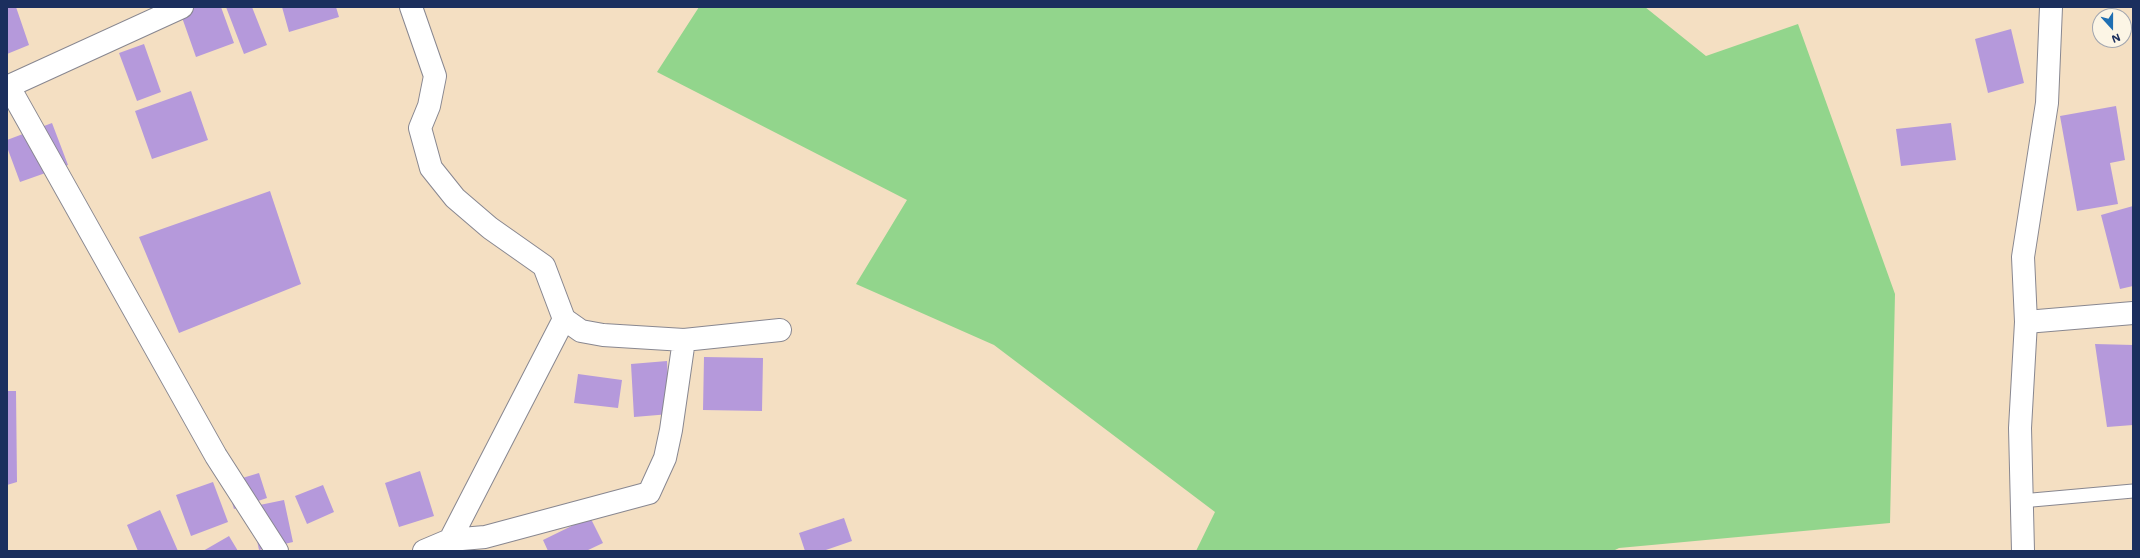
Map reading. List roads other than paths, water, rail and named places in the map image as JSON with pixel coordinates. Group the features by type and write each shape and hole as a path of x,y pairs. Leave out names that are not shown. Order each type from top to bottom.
{"street":[{"path":"182,7 8,87 216,456 278,551"},
{"path":"411,7 435,76 429,106 420,128 431,168 445,188 490,228 544,266 564,318 580,331 603,335 684,340 780,330"},
{"path":"2022,551 2020,428 2026,322 2023,257 2047,103 2051,7"},
{"path":"2026,322 2133,313"},
{"path":"450,540 564,318"},
{"path":"424,551 450,540 485,537 649,493 665,458 671,430 684,340"}],"lane":[{"path":"2021,501 2133,491"}]}
